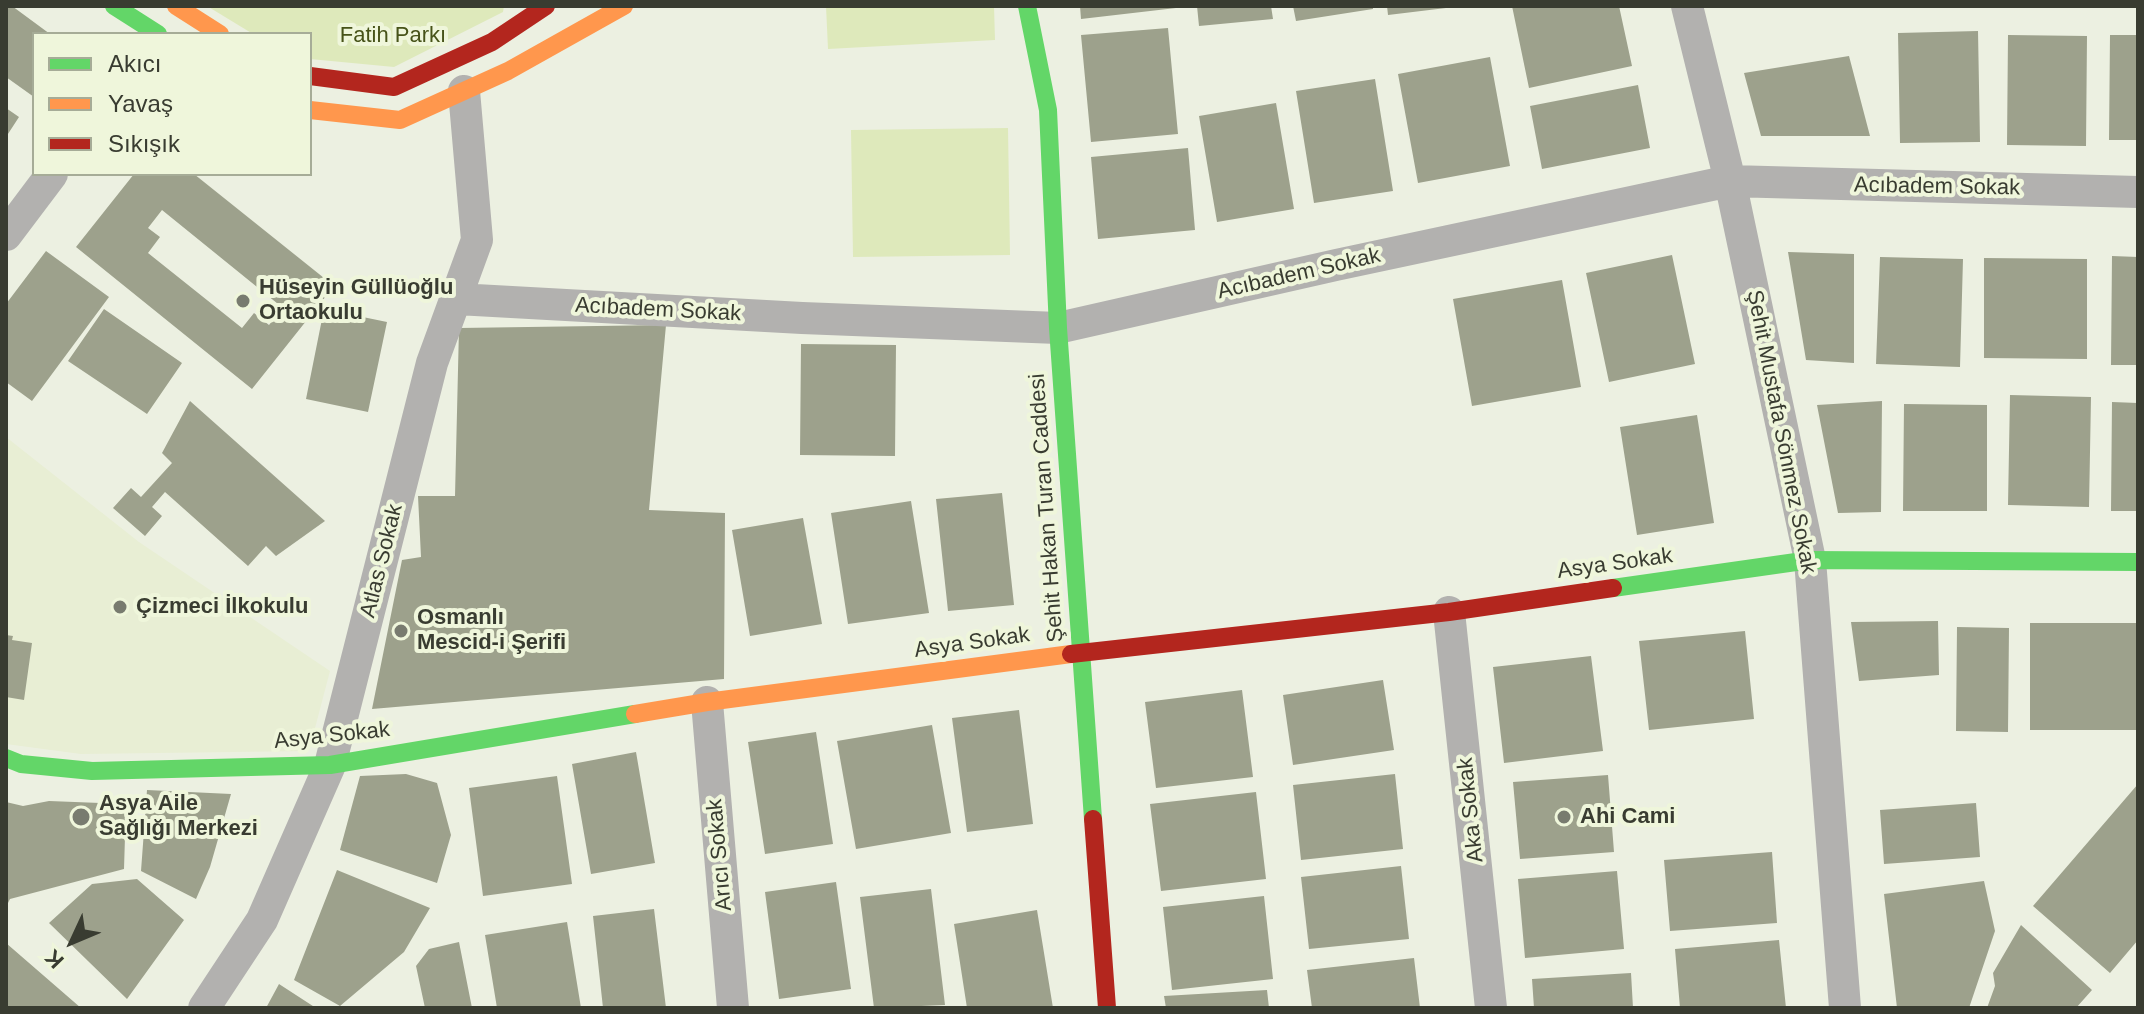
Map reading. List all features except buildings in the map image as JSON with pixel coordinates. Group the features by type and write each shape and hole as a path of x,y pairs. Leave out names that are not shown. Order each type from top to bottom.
{"street":[{"path":"114,6 155,32"},
{"path":"176,6 217,32"},
{"path":"312,76 394,87 492,42 546,6"},
{"path":"312,110 400,120 508,71 624,6"},
{"name":"Şehit Hakan Turan Caddesi","path":"1027,6 1048,110 1058,328 1107,1008"},
{"name":"Şehit Mustafa Sönmez Sokak","path":"1687,6 1730,181 1810,560 1845,1008"},
{"name":"Atlas Sokak","path":"204,1008 262,920 330,765 432,363 477,240 464,91"},
{"path":"6,235 50,176"},
{"name":"Acıbadem Sokak","path":"457,299 1058,328 1320,268 1730,181 2138,192"},
{"name":"Asya Sokak","path":"6,758 21,764 92,771 330,765 707,702 1082,653 1449,612 1810,560 2138,562"},
{"name":"Aka Sokak","path":"1449,612 1491,1008"},
{"name":"Arıcı Sokak","path":"707,702 733,1008"}],"shaded area":[{"name":"Çizmeci İlkokulu","path":"6,437 139,542 330,671 309,751 81,754 6,744"}],"green space":[{"name":"Fatih Parkı","path":"207,6 504,6 503,12 394,67 312,59 312,32 250,32"},
{"path":"826,6 994,6 995,40 828,49"},
{"path":"1008,128 1010,255 853,257 851,130"}],"traffic: fast":[{"path":"114,6 155,32"},
{"path":"1027,6 1048,110 1058,328 1093,819"},
{"path":"1613,588 1810,560 2138,562"},
{"path":"6,758 21,764 92,771 330,765 635,714"}],"traffic: slow":[{"path":"176,6 217,32"},
{"path":"312,110 400,120 508,71 624,6"},
{"path":"635,714 1071,654"}],"traffic: jam":[{"path":"312,76 394,87 492,42 546,6"},
{"path":"1071,654 1449,612 1613,588"},
{"path":"1093,819 1107,1008"}],"place":[{"name":"Hüseyin Güllüoğlu Ortaokulu","path":"243,301"},
{"name":"Çizmeci İlkokulu","path":"120,607"},
{"name":"Osmanlı Mescid-i Şerifi","path":"401,631"},
{"name":"Asya Aile Sağlığı Merkezi","path":"81,817"},
{"name":"Ahi Cami","path":"1564,817"}]}
